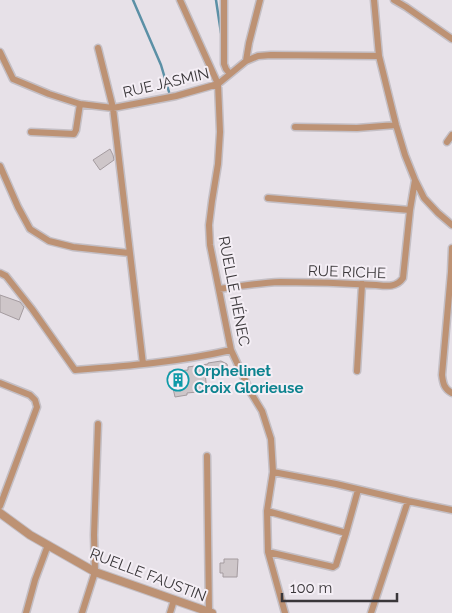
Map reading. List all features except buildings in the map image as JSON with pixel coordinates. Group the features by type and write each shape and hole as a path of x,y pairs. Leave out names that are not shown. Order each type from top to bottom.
{"street":[{"name":"RUELLE HÉNEC","path":"180,0 218,84 220,132 218,164 212,201 210,245 231,350 250,393 262,411 271,440 273,472 267,511 268,552 285,613"},
{"path":"224,0 224,64 230,74"},
{"path":"246,61 260,0"},
{"path":"374,0 379,56 405,155 424,198 452,225"},
{"path":"394,0 452,39"},
{"path":"98,48 113,108 143,364"},
{"name":"RUE JASMIN","path":"0,52 13,79 80,104 113,108 176,96 218,84 246,61 258,56 379,56"},
{"path":"31,132 74,134 80,104"},
{"path":"295,127 357,128 396,125"},
{"path":"447,142 452,135"},
{"path":"0,166 30,229 49,241 73,247 129,253"},
{"name":"RUE RICHE","path":"219,289 279,282 396,285 403,278 415,180"},
{"path":"268,198 410,210"},
{"path":"452,248 442,375 445,388 452,393"},
{"path":"0,273 6,276 27,302 75,370 201,357 231,350"},
{"path":"357,371 362,284"},
{"path":"0,383 30,395 35,400 37,407 0,506"},
{"path":"82,613 95,572 94,535 98,424"},
{"path":"207,456 210,613"},
{"path":"273,472 452,510"},
{"path":"268,552 328,567 336,565 358,490"},
{"path":"371,613 408,502"},
{"path":"267,511 346,533"},
{"name":"RUELLE FAUSTIN","path":"0,513 30,535 95,572 210,613"},
{"path":"26,613 35,580 48,546"},
{"path":"170,613 174,600"}],"waterway":[{"path":"133,0 161,65 169,92"},
{"path":"216,0 221,33"}],"place":[{"name":"Orphelinet Croix Glorieuse","path":"178,380"}]}
